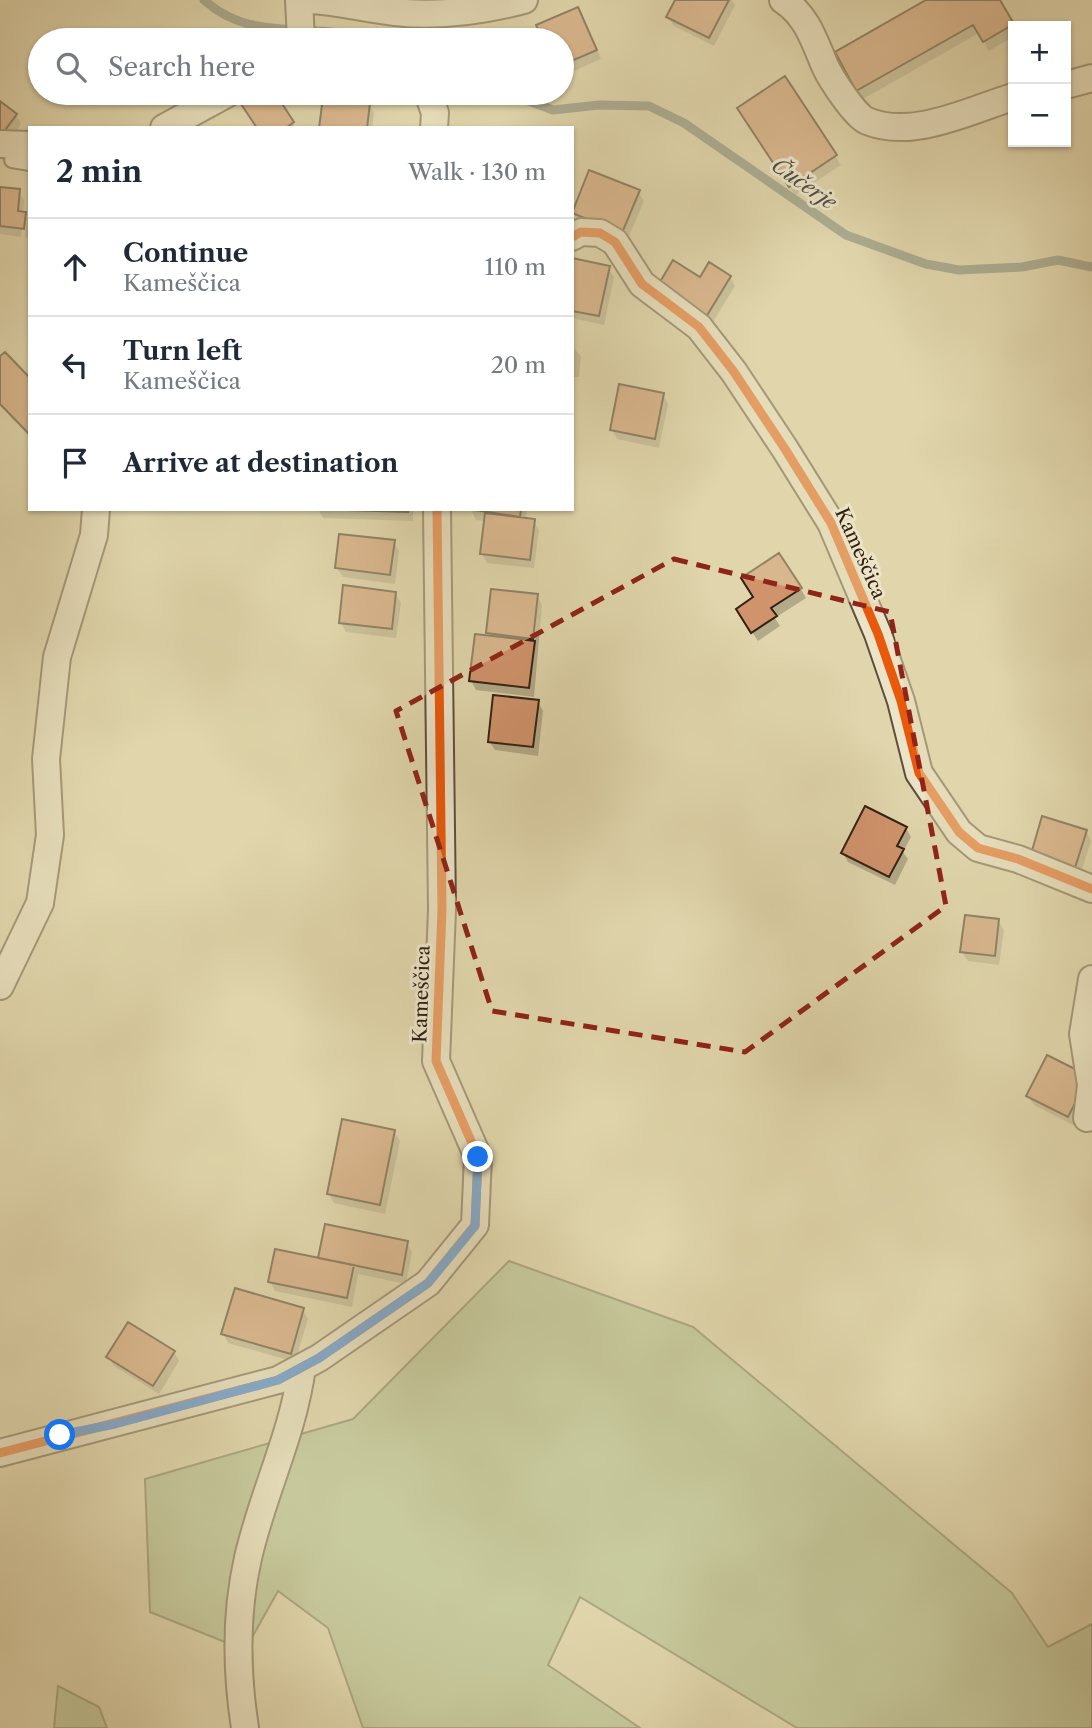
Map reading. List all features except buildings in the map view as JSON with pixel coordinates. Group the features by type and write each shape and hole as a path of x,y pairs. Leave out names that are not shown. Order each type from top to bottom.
{"street":[{"path":"302,15 483,11 524,0"},
{"path":"783,0 800,11 831,79 865,121 893,127 919,126 1008,99"},
{"path":"1070,84 1092,78"},
{"path":"168,126 206,105"},
{"path":"432,105 435,126"},
{"name":"Kameščica","path":"574,236 581,232 600,233 615,242 642,284 699,327 734,372 785,449 831,523 878,634 901,701 919,773 959,832 978,848 1018,859 1092,889"},
{"path":"0,986 40,903 50,835 46,759 57,657 94,535 96,511"},
{"name":"Kameščica","path":"0,1453 278,1380 302,1367 428,1283 475,1226 478,1157 436,1062 442,910 437,511"},
{"path":"1087,1118 1091,1085 1083,1034 1092,979"},
{"path":"246,1728 237,1674 238,1621 248,1556 297,1408 302,1367"}],"lane":[{"path":"14,150 28,161"}],"highlighted area":[{"path":"674,559 890,612 946,906 745,1052 492,1011 396,711"}],"green space":[{"path":"509,1261 693,1327 1012,1593 1048,1647 1092,1624 1092,1728 797,1728 580,1597 548,1665 640,1728 363,1728 328,1628 278,1591 245,1650 150,1612 145,1479 353,1419"},
{"path":"58,1686 99,1707 107,1728 54,1728"}],"waterway":[{"name":"Čučerje","path":"204,0 230,18 277,28"},
{"name":"Čučerje","path":"539,105 553,110 599,105 649,106 684,123 846,235 926,264 959,270 1022,267 1058,260 1092,267"}],"cycle path":[{"path":"574,236 581,232 600,233 615,242 642,284 699,327 734,372 785,449 831,523 878,634 901,701 919,773 959,832 978,848 1018,859 1092,889"},
{"path":"0,1453 278,1380 319,1358 428,1283 475,1225 478,1157 436,1061 442,910 437,511"}],"route":[{"path":"60,1435 115,1424 278,1380 319,1358 428,1283 475,1226 478,1157"}]}
